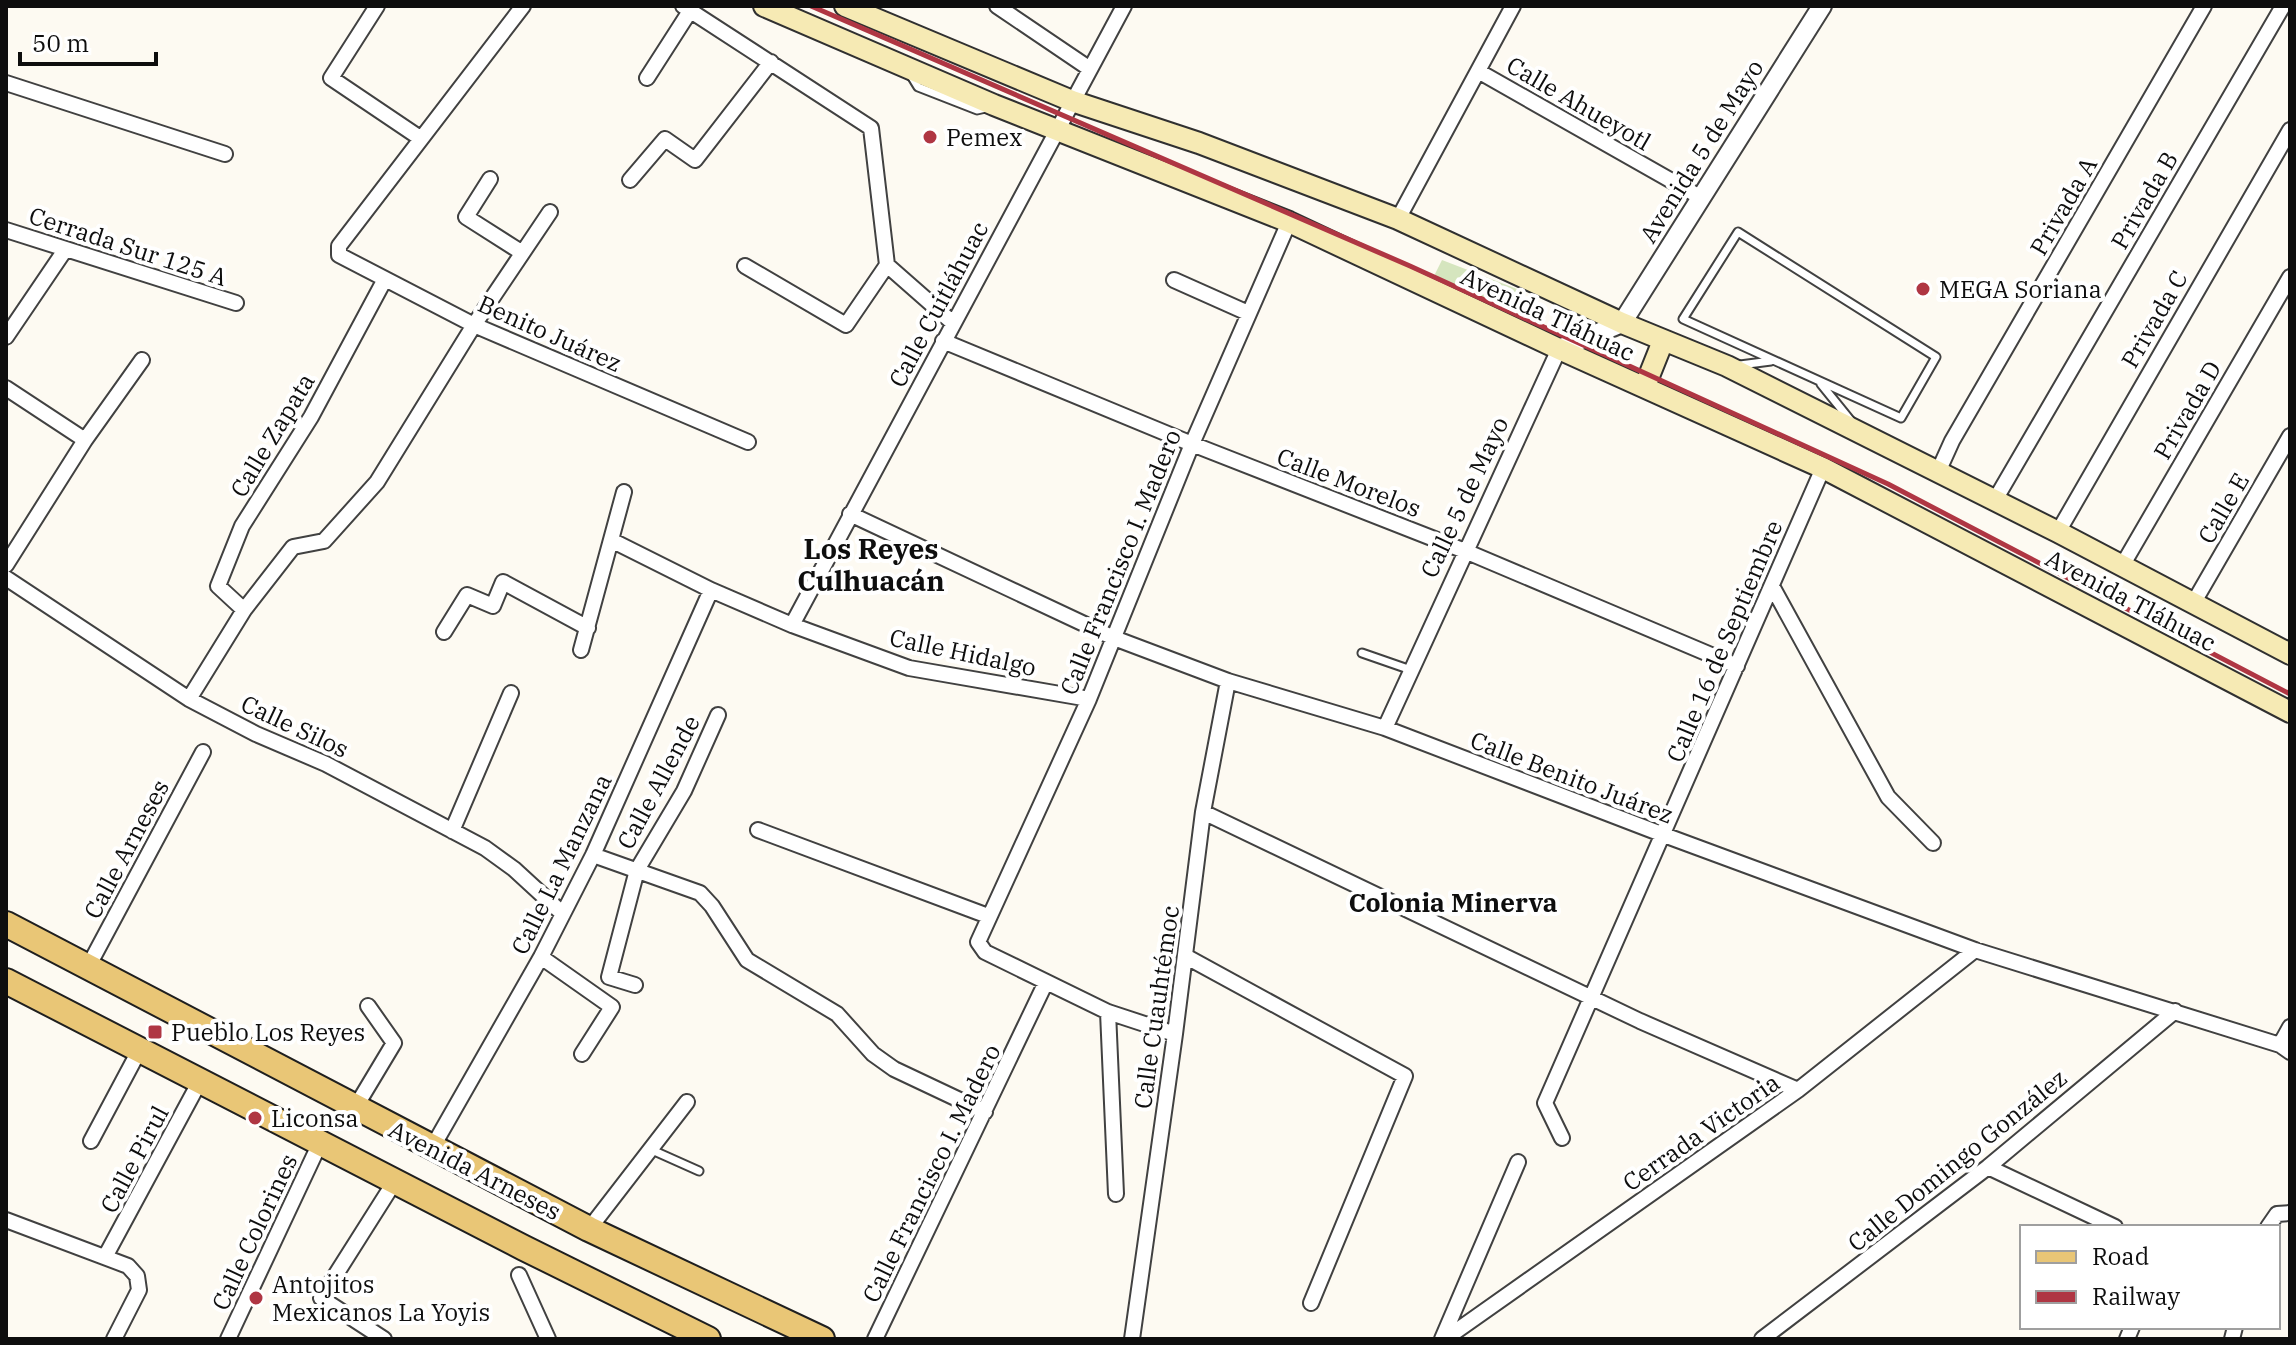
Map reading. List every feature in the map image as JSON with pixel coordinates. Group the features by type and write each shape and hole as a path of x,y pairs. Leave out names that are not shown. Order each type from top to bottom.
{"main road":[{"name":"Avenida Tláhuac","path":"764,6 994,105 1289,222 1823,468 2290,712"},
{"name":"Avenida Tláhuac","path":"845,6 1072,101 1199,143 1398,219 1622,323 1727,366 2058,532 2290,654"},
{"path":"854,46 867,16"},
{"path":"1645,386 1663,341"},
{"name":"Avenida Arneses","path":"6,924 589,1229 822,1339"},
{"name":"Avenida Arneses","path":"6,981 708,1339"}],"street":[{"path":"377,6 331,78 420,138 523,6"},
{"path":"997,6 1090,69"},
{"name":"Calle Cuitláhuac","path":"792,625 1124,6"},
{"path":"1398,219 1513,6"},
{"name":"Avenida 5 de Mayo","path":"1622,323 1822,6"},
{"name":"Privada A","path":"1938,472 1952,441 2204,6"},
{"name":"Privada B","path":"1995,500 2283,6"},
{"path":"647,78 687,9 871,128 887,265 846,325 745,266"},
{"path":"630,180 665,139 695,160 771,62"},
{"name":"Calle Ahueyotl","path":"1478,71 1700,197"},
{"path":"6,83 225,154"},
{"name":"Privada C","path":"2058,532 2290,130"},
{"name":"Benito Juárez","path":"420,138 339,246 339,255 474,325 748,442"},
{"path":"490,179 466,217 521,252"},
{"path":"189,699 244,610 293,547 324,541 377,482 474,325 550,212"},
{"name":"Calle Francisco I. Madero","path":"1175,1034 1108,1012 985,952 980,947 979,935 1089,699 1192,444 1289,222"},
{"name":"Cerrada Sur 125 A","path":"6,230 236,303"},
{"path":"6,337 65,250"},
{"path":"887,265 953,323"},
{"name":"Privada D","path":"2122,566 2290,277"},
{"name":"Calle Zapata","path":"244,610 218,586 242,526 311,417 385,279"},
{"path":"1174,280 1248,313"},
{"path":"1559,349 1622,323"},
{"name":"Calle Morelos","path":"943,341 1192,444 1465,551 1737,666"},
{"name":"Calle 5 de Mayo","path":"1385,728 1559,349"},
{"path":"6,565 85,440 142,360"},
{"path":"6,388 85,440"},
{"name":"Calle E","path":"2194,602 2290,436"},
{"name":"Calle 16 de Septiembre","path":"1562,1138 1545,1103 1823,468"},
{"path":"581,650 624,492"},
{"name":"Calle Benito Juárez","path":"850,514 1114,638 1228,681 1385,728 1975,950 2175,1011 2285,1049"},
{"name":"Calle Hidalgo","path":"611,540 711,590 792,625 909,668 1089,699"},
{"path":"444,632 467,595 493,606 503,582 588,628"},
{"name":"Calle Silos","path":"9,585 189,699 256,734 326,764 485,848 514,869 563,914"},
{"path":"1772,586 1888,797 1933,843"},
{"name":"Calle La Manzana","path":"432,1148 541,957 593,855 711,590"},
{"name":"Calle Cuauhtémoc","path":"1132,1339 1203,812 1228,681"},
{"path":"452,831 511,693"},
{"name":"Calle Allende","path":"635,985 609,977 637,870 684,791 718,715"},
{"name":"Calle Arneses","path":"88,967 203,752"},
{"path":"1203,812 1591,998 1798,1090"},
{"path":"758,830 988,916"},
{"path":"593,855 700,893 747,960 837,1014 873,1054 894,1069 985,1112"},
{"name":"Cerrada Victoria","path":"1444,1339 1798,1090 1975,950"},
{"path":"1185,956 1405,1076 1311,1303"},
{"path":"541,957 612,1007 582,1054"},
{"name":"Calle Francisco I. Madero","path":"875,1339 1046,982"},
{"path":"355,1108 394,1043 368,1006"},
{"name":"Calle Domingo González","path":"1762,1339 1988,1167 2175,1011"},
{"path":"1108,1012 1116,1194"},
{"path":"2285,1049 2290,1027"},
{"path":"91,1141 140,1049"},
{"name":"Calle Pirul","path":"105,1257 200,1081"},
{"path":"589,1229 687,1102"},
{"name":"Calle Colorines","path":"228,1339 320,1143"},
{"path":"1444,1339 1518,1162"},
{"path":"1988,1167 2111,1225"},
{"path":"384,1339 321,1298 395,1181"},
{"path":"2269,1225 2277,1214 2290,1213"},
{"path":"6,1220 128,1266 137,1276 139,1290 114,1339"},
{"path":"519,1275 548,1339"}],"lane":[{"path":"1738,232 1936,357 1901,418 1773,360 1683,319 1738,232"},
{"path":"1727,366 1773,360"},
{"path":"1820,382 1863,434"},
{"path":"1362,653 1411,670"},
{"path":"650,1149 699,1171"}],"green space":[{"path":"1442,260 1517,289 1506,312 1433,278"}],"railway":[{"path":"811,6 1410,266 1888,484 2290,694"}],"place":[{"name":"Pemex","path":"930,137"},
{"name":"MEGA Soriana","path":"1923,289"},
{"name":"Pueblo Los Reyes","path":"155,1032"},
{"name":"Liconsa","path":"255,1118"},
{"name":"Antojitos Mexicanos La Yoyis","path":"256,1298"}],"district":[{"name":"Los Reyes Culhuacán","path":"871,564"},
{"name":"Colonia Minerva","path":"1453,902"}]}
